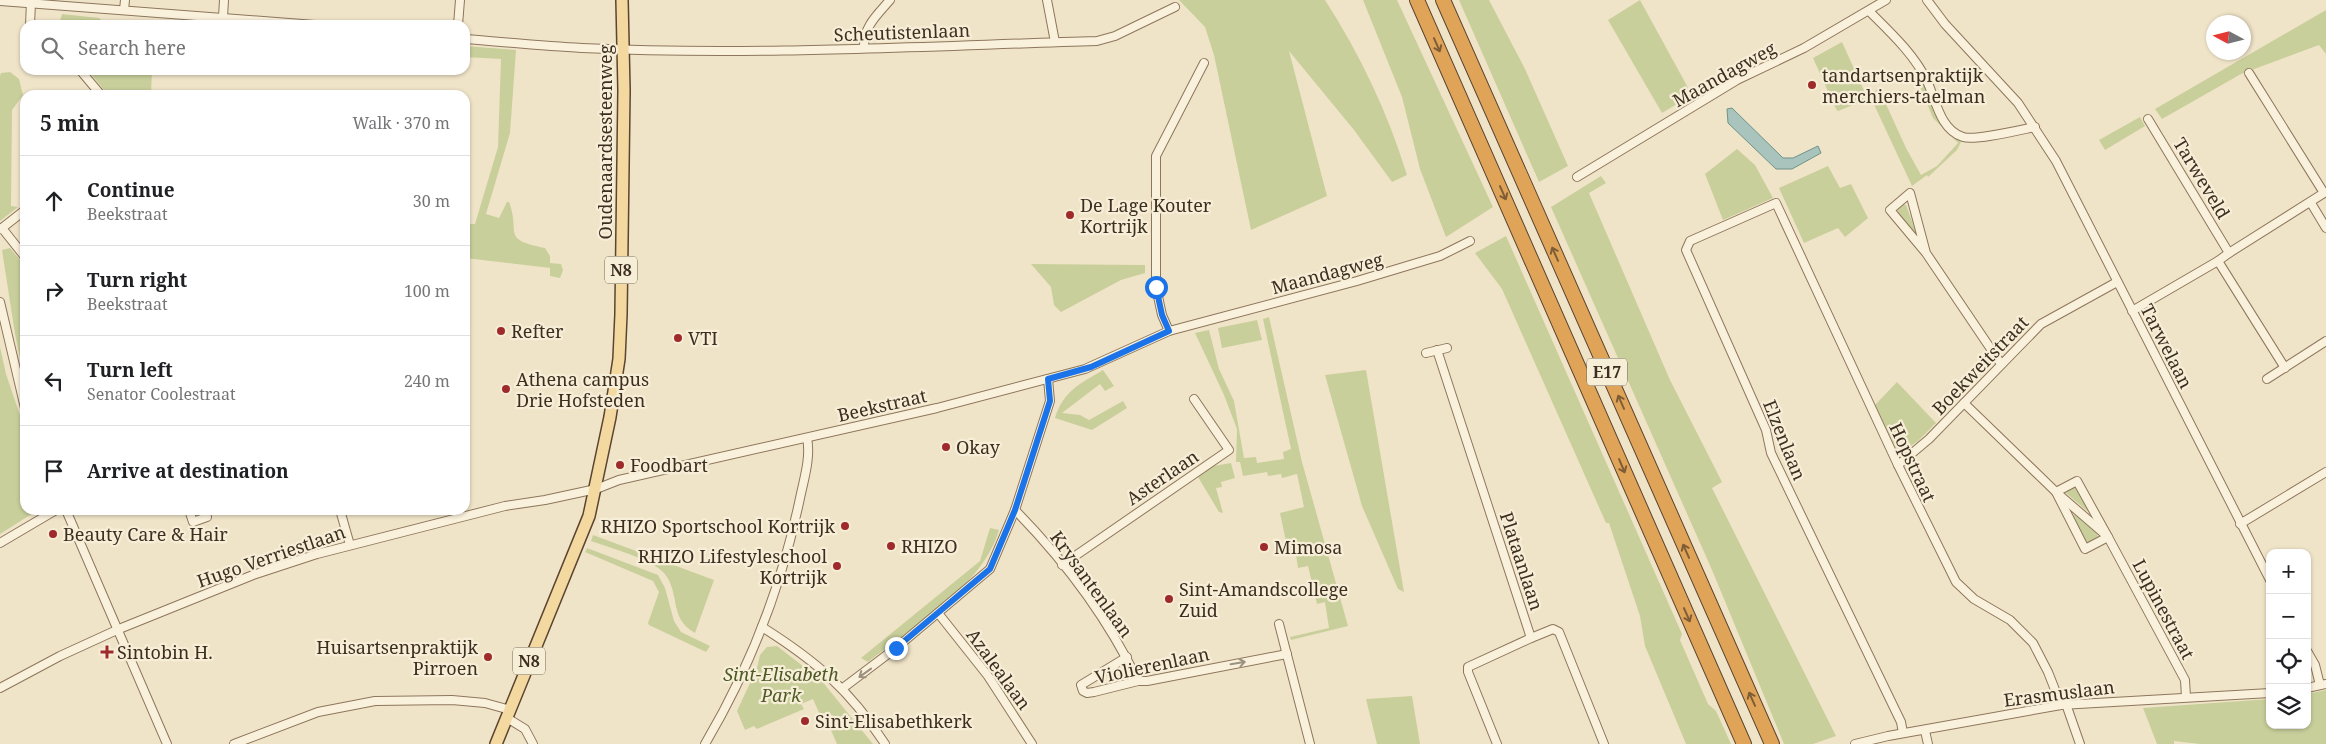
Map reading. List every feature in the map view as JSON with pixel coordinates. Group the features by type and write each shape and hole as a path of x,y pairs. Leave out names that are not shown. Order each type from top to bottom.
{"highway":[{"name":"E17","path":"1418,0 1744,744"},
{"name":"E17","path":"1442,0 1772,744"}],"main road":[{"name":"Oudenaardsesteenweg","path":"496,744 589,516 596,489 619,359 624,48 622,0"}],"street":[{"path":"124,0 124,10"},
{"path":"223,17 224,0"},
{"path":"458,20 460,0"},
{"path":"864,48 864,37 869,25 890,0"},
{"path":"1047,0 1055,42"},
{"name":"Maandagweg","path":"1577,177 1737,80 1804,48 1886,0"},
{"name":"Tarwelaan","path":"1928,0 1945,24 2018,103 2064,176 2266,573"},
{"path":"0,1 25,1 258,20"},
{"path":"25,1 29,20"},
{"name":"Scheutistenlaan","path":"470,39 582,48 779,50 1097,41 1107,39 1174,7"},
{"path":"1869,11 1911,56 1927,81 1943,120 1956,134 1970,138 2035,128"},
{"path":"1169,331 1162,315 1156,287 1156,156 1204,63"},
{"path":"2132,311 2218,261 2324,193 2249,73"},
{"path":"84,75 97,90"},
{"name":"Tarweveld","path":"2148,119 2229,253"},
{"path":"1926,254 1910,193 1890,210 1926,254 2002,364"},
{"name":"Hopstraat","path":"1776,203 1898,465 1956,582 1974,599 2010,620 2033,643 2080,744"},
{"name":"Elzenlaan","path":"1776,203 1690,241 1686,250 1766,430 1771,452 1901,722 1903,733"},
{"path":"2311,203 2326,228"},
{"path":"20,214 1,229 20,251"},
{"name":"Maandagweg","path":"1188,326 1401,268 1440,256 1470,241"},
{"path":"2218,261 2285,368"},
{"name":"Boekweitstraat","path":"1898,465 1929,439 2040,324 2117,282"},
{"path":"0,302 20,389"},
{"name":"Beekstraat","path":"596,489 612,481 937,408 1048,379 1091,367 1169,331 1188,326"},
{"path":"2267,379 2326,341"},
{"path":"1426,353 1447,348"},
{"name":"Plataanlaan","path":"1437,350 1531,638 1553,629 1559,632 1604,744"},
{"path":"16,374 20,373"},
{"path":"843,688 889,655 990,569 1015,510 1050,401 1048,379"},
{"name":"Asterlaan","path":"1062,565 1228,450 1194,399"},
{"name":"Lupinestraat","path":"1964,403 2056,492 2108,537"},
{"path":"705,744 736,689 762,627 788,548 806,470 807,438"},
{"path":"2240,524 2326,472"},
{"name":"Lupinestraat","path":"2056,492 2077,481 2185,680 2186,696"},
{"name":"Hugo Verriestlaan","path":"470,515 505,506 596,489"},
{"name":"Lupinestraat","path":"2056,492 2085,549 2108,537"},
{"name":"Krysantenlaan","path":"1015,510 1090,601 1127,657 1138,681"},
{"path":"0,543 47,515"},
{"path":"68,515 167,744"},
{"path":"191,515 193,522 207,517 206,515"},
{"path":"341,515 350,545"},
{"name":"Hugo Verriestlaan","path":"0,688 60,656 119,629 253,575 350,545 469,515"},
{"name":"Azalealaan","path":"938,613 988,676 1032,744"},
{"path":"1279,624 1310,744"},
{"path":"762,627 791,645 843,688 884,744"},
{"path":"1497,744 1468,672 1468,667 1531,638"},
{"name":"Violierenlaan","path":"1127,657 1089,678 1081,685 1082,691 1087,694 1138,681 1148,681 1287,654"},
{"path":"2311,658 2323,685"},
{"name":"Erasmuslaan","path":"1854,744 1903,733 2063,704 2266,693"},
{"path":"234,744 318,712 375,702 452,700 485,703 508,714 526,729 533,744"},
{"path":"1924,730 1928,744"}],"green space":[{"path":"1179,0 1325,0 1350,41 1372,85 1391,129 1407,175 1392,182 1354,130 1289,51 1327,196 1251,230 1214,55 1205,27"},
{"path":"1363,0 1397,0 1493,207 1446,237 1420,169 1402,97"},
{"path":"1459,0 1489,0 1525,69 1568,166 1539,182"},
{"path":"1640,0 1692,95 1662,113 1608,20"},
{"path":"2326,10 2326,54 2319,45 2241,74 2162,119 2155,109 2240,60 2251,60 2251,53"},
{"path":"62,14 99,18 101,20 60,20"},
{"path":"1842,42 1866,95 1879,89 1906,148 1921,175 1937,166 1958,143 1933,118 1914,72 1918,71 1948,129 1961,142 1957,150 1928,177 1927,175 1912,186 1871,98 1838,111 1836,109 1813,58"},
{"path":"470,46 516,50 510,133 486,214 499,218 507,202 509,202 517,238 531,245 545,248 550,256 550,263 561,264 563,270 560,278 550,276 550,268 470,259 470,224 475,224 498,147 501,59 470,57"},
{"path":"10,72 19,79 22,90 20,90 20,99 12,110 11,206 18,207 0,221 0,76 1,73"},
{"path":"92,75 152,75 151,90 104,90"},
{"path":"2140,117 2145,126 2105,150 2099,140"},
{"path":"1737,149 1755,165 1773,198 1723,220 1705,174"},
{"path":"1828,166 1840,188 1851,184 1868,218 1845,237 1838,228 1804,243 1779,188"},
{"path":"1601,176 1606,183 1589,193 1670,380 1722,482 1712,488 1836,736 1813,744 1784,744 1712,570 1551,207"},
{"path":"1901,204 1906,205 1917,235 1898,214 1898,206"},
{"path":"1506,236 1682,634 1680,640 1708,704 1716,711 1731,744 1686,744 1645,646 1640,616 1609,523 1606,523 1502,289 1475,253"},
{"path":"10,248 20,260 20,358 15,334 2,250"},
{"path":"1031,264 1145,265 1145,273 1121,280 1061,312 1054,305 1051,287"},
{"path":"1269,317 1302,462 1348,626 1291,640 1290,637 1329,628 1325,602 1317,604 1308,566 1298,568 1296,555 1289,556 1280,513 1304,507 1297,474 1282,478 1281,474 1268,476 1267,472 1243,476 1240,462 1236,462 1237,429 1224,395 1195,333 1209,330 1219,369 1234,401 1244,458 1256,457 1257,463 1284,459 1283,452 1291,449 1263,319"},
{"path":"1257,320 1262,340 1222,348 1218,328"},
{"path":"0,347 6,374 20,415 20,515 30,515 0,534"},
{"path":"1103,370 1114,386 1105,391 1100,384 1062,413 1080,415 1089,420 1123,401 1127,408 1092,430 1055,418 1058,409 1068,394"},
{"path":"1366,370 1404,592 1398,589 1362,506 1325,375"},
{"path":"1897,382 1936,423 1918,441 1901,453 1895,447 1875,405"},
{"path":"1231,463 1235,478 1221,482 1222,487 1216,488 1223,513 1219,512 1198,477 1213,466"},
{"path":"2076,485 2090,509 2087,511 2066,493 2068,489"},
{"path":"2072,515 2075,515 2097,534 2099,539 2090,544 2086,543"},
{"path":"990,528 999,530 991,550 962,587 925,620 868,662 861,658 980,561"},
{"path":"593,535 714,580 695,633 681,620 672,589 664,573 641,559 591,541"},
{"path":"587,548 658,575 665,588 674,621 681,632 710,646 706,652 649,625 648,623 659,592 653,581 585,552"},
{"name":"Sint-Elisabeth Park","path":"777,646 821,680 873,744 837,744 830,728 833,726 834,717 827,712 820,715 813,699 801,704 804,709 757,729 754,726 745,730 737,711 757,668 760,655 767,647"},
{"path":"2326,690 2326,744 2200,744 2174,741 2174,744 2157,744 2143,708 2266,699 2266,729 2311,729 2311,693"},
{"path":"1412,696 1420,744 1377,744 1366,699"}],"water":[{"path":"1732,108 1783,158 1793,158 1818,146 1821,153 1792,169 1776,169 1728,123 1727,109"}],"place":[{"name":"tandartsenpraktijk merchiers-taelman","path":"1812,85"},
{"name":"De Lage Kouter Kortrijk","path":"1070,215"},
{"name":"Refter","path":"501,331"},
{"name":"VTI","path":"678,338"},
{"name":"Athena campus Drie Hofsteden","path":"506,389"},
{"name":"Okay","path":"946,447"},
{"name":"Foodbart","path":"620,465"},
{"name":"RHIZO Sportschool Kortrijk","path":"845,526"},
{"name":"Beauty Care & Hair","path":"53,534"},
{"name":"RHIZO","path":"891,546"},
{"name":"Mimosa","path":"1264,547"},
{"name":"RHIZO Lifestyleschool Kortrijk","path":"837,566"},
{"name":"Sint-Amandscollege Zuid","path":"1169,599"},
{"name":"Sintobin H.","path":"107,652"},
{"name":"Huisartsenpraktijk Pirroen","path":"488,657"},
{"name":"Sint-Elisabethkerk","path":"805,721"}],"route":[{"path":"896,648 966,592 990,569 999,553 1015,510 1050,401 1048,379 1091,367 1169,331 1162,315 1156,287"}]}
